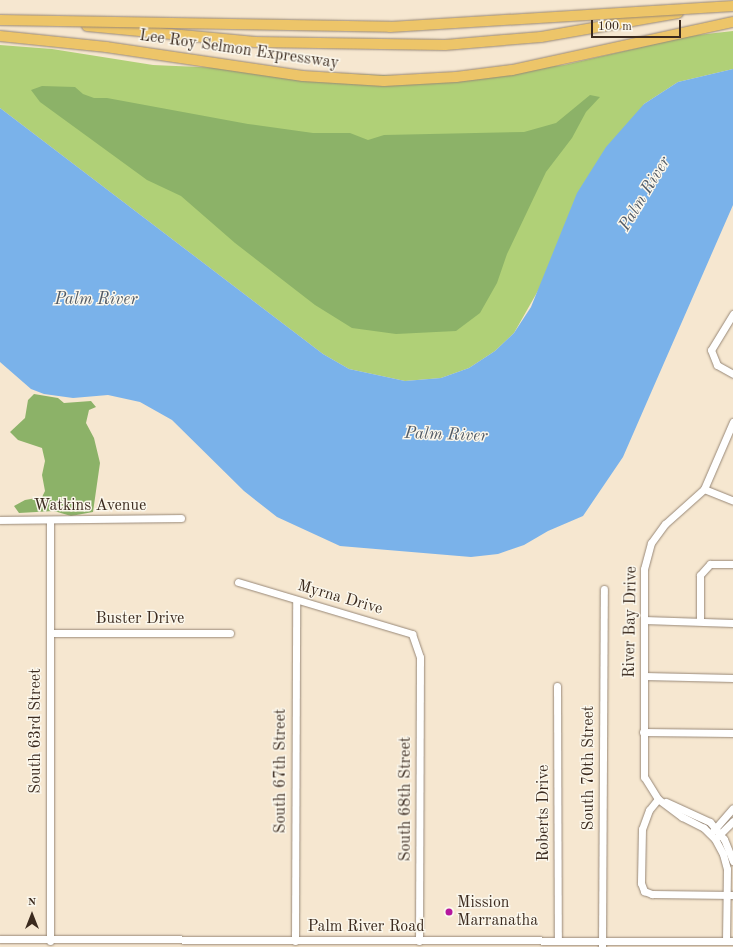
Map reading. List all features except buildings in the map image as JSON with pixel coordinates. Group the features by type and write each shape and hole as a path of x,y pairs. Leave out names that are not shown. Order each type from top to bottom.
{"highway":[{"name":"Lee Roy Selmon Expressway","path":"0,17 255,42 445,45 548,36 733,3"},
{"path":"0,20 398,27 733,6"},
{"name":"Lee Roy Selmon Expressway","path":"0,36 106,47 296,76 384,81 443,78 512,70 733,22"}],"street":[{"path":"733,314 711,350 717,365 733,374"},
{"name":"River Bay Drive","path":"715,834 658,799 644,777 644,568 651,543 665,524 704,489 730,434 733,422"},
{"path":"704,489 733,501"},
{"name":"Watkins Avenue","path":"0,520 50,521 181,518"},
{"name":"South 63rd Street","path":"50,521 50,941"},
{"path":"700,621 700,575 710,564 733,564"},
{"name":"Myrna Drive","path":"238,582 412,634 420,656"},
{"name":"South 70th Street","path":"602,944 604,589"},
{"name":"South 67th Street","path":"295,941 296,600"},
{"path":"644,620 733,623"},
{"name":"Buster Drive","path":"51,633 230,634"},
{"name":"South 68th Street","path":"419,941 420,656"},
{"path":"644,676 733,678"},
{"name":"Roberts Drive","path":"557,686 558,941"},
{"path":"644,732 733,733"},
{"path":"658,799 649,810 642,829 641,883 644,891 652,894 730,895"},
{"path":"715,834 733,808"},
{"path":"715,834 733,821"},
{"path":"715,834 733,861"},
{"path":"715,834 727,868 730,895 729,941"},
{"name":"Palm River Road","path":"1,940 234,944 295,941 419,941 507,944 558,941 602,944 670,944 729,941"}],"green space":[{"path":"733,31 733,69 678,82 644,104 514,333 495,351 469,368 441,378 405,381 349,369 323,354 0,108 0,45 52,49 153,65 400,76 489,73 564,65 689,36"},
{"path":"42,86 75,87 83,94 94,98 107,98 248,124 313,133 350,133 368,140 384,135 524,132 556,123 590,95 600,97 586,112 572,138 546,172 507,254 497,283 480,313 456,331 396,334 352,328 315,305 235,243 181,196 147,180 40,102 31,90"},
{"path":"34,394 58,398 64,403 91,401 96,407 89,410 86,423 94,438 100,463 93,512 71,516 54,511 19,513 14,506 25,500 42,497 45,491 42,475 45,461 42,448 18,440 10,432 25,418 28,400"}],"water":[{"name":"Palm River","path":"733,69 733,205 623,457 583,516 548,531 524,545 498,554 471,557 340,546 277,517 244,491 172,420 140,402 108,395 73,398 44,394 31,389 0,362 0,108 323,354 349,369 405,381 441,378 469,368 495,351 514,333 531,307 577,193 606,147 644,104 678,82"}],"place":[{"name":"Mission Marranatha","path":"449,912"}]}
